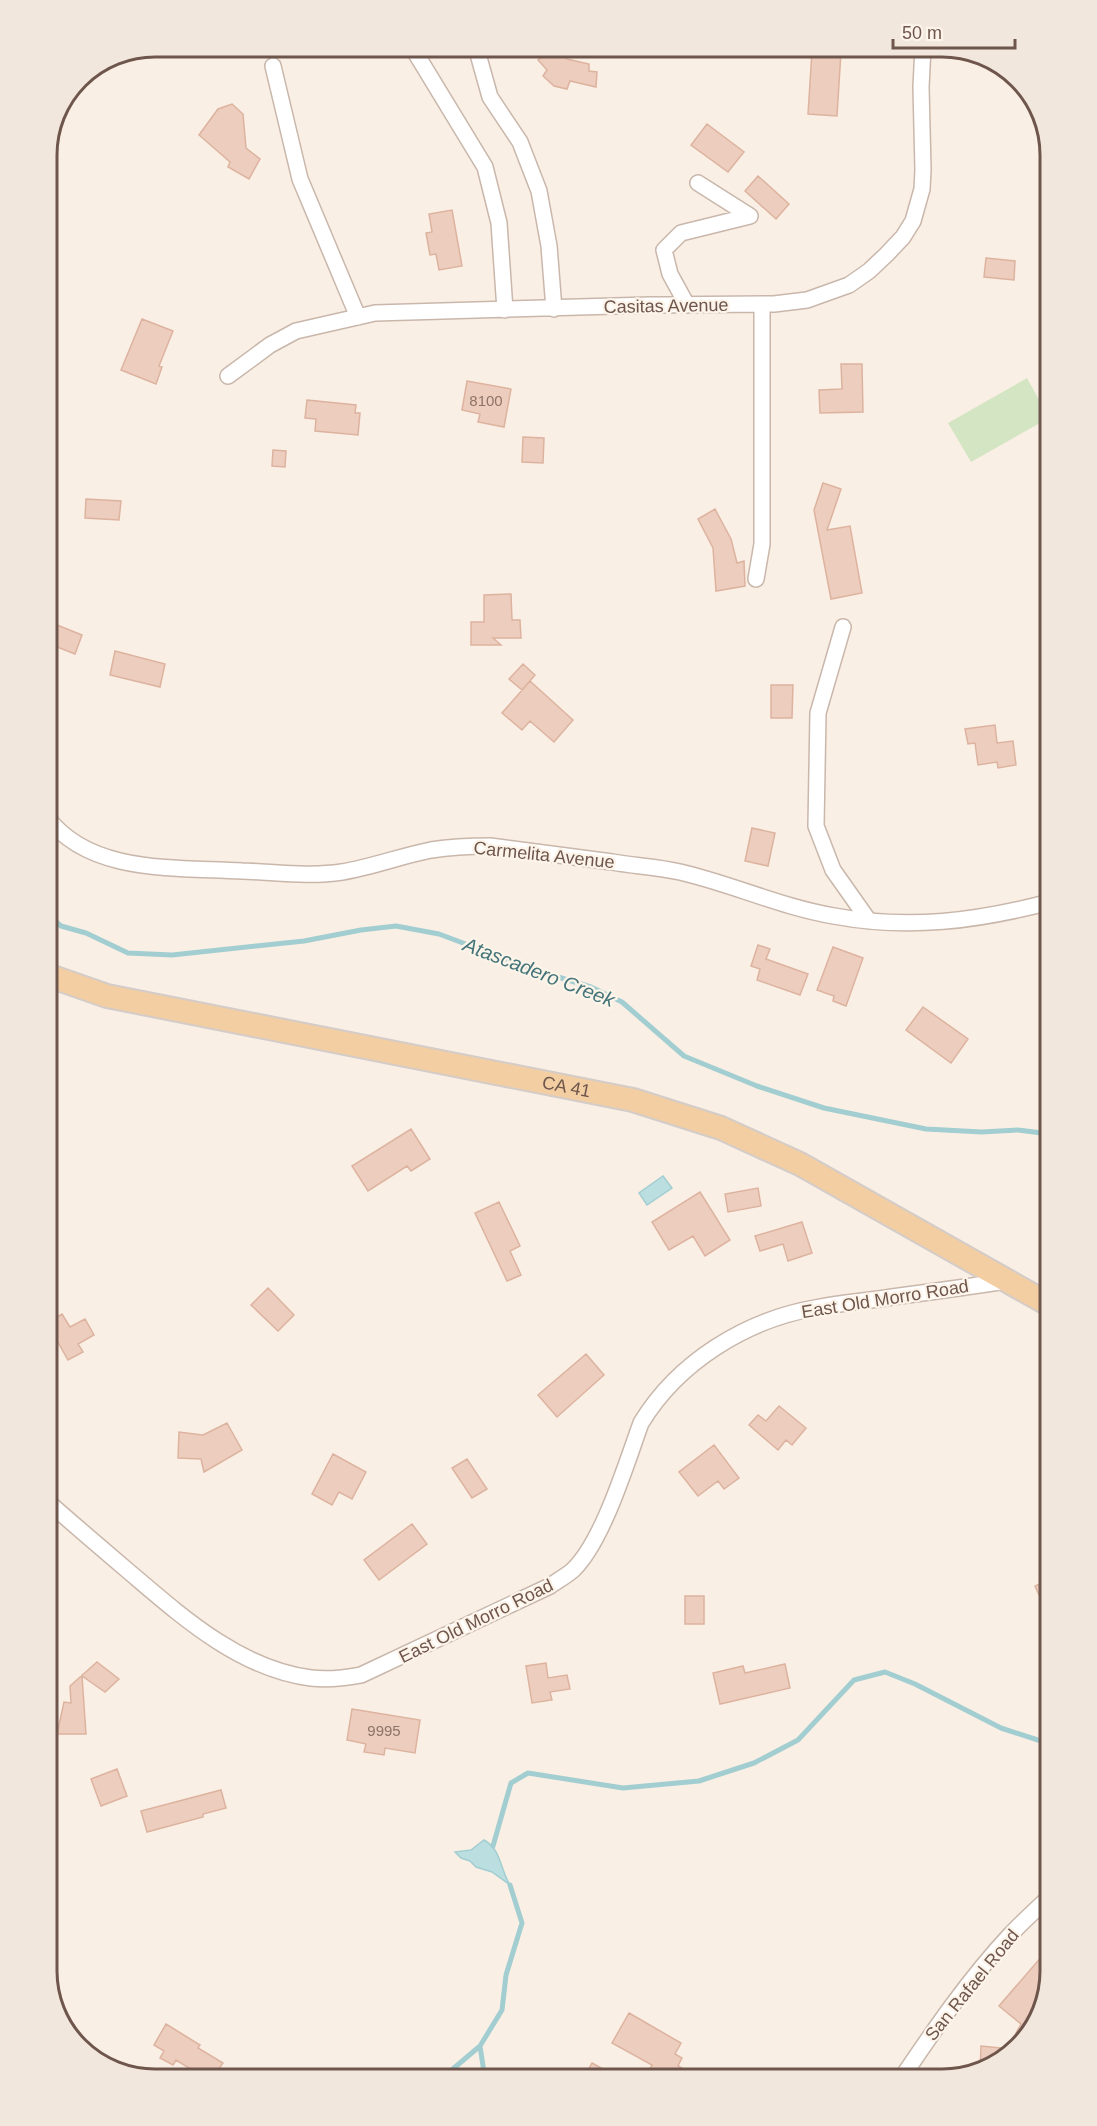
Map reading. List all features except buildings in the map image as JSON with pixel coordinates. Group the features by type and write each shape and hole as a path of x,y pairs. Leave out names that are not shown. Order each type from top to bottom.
{"main road":[{"name":"CA 41","path":"57,978 107,996 633,1100 721,1128 800,1164 1040,1300"}],"street":[{"path":"418,57 485,166 499,223 505,310"},
{"path":"479,57 490,97 520,142 539,191 549,246 554,309"},
{"name":"Casitas Avenue","path":"228,376 280,338 296,331 375,313 762,305 807,300 849,285 869,271 903,237 913,221 922,189 922,57"},
{"path":"273,66 300,179 358,317"},
{"path":"687,305 670,274 664,250 681,234 750,216 698,183"},
{"path":"756,579 762,544 762,305"},
{"path":"843,627 818,713 816,826 833,870 869,921"},
{"name":"Carmelita Avenue","path":"57,829 65,838 82,847 138,864 324,874 357,869 431,850 490,846 678,872 832,916 906,924 943,923 980,918 1040,904"},
{"name":"East Old Morro Road","path":"57,1510 165,1602 208,1635 235,1652 284,1672 311,1678 361,1675 550,1586 573,1570 599,1533 641,1423 650,1408 676,1378 721,1344 779,1317 814,1308 1006,1281"},
{"name":"San Rafael Road","path":"908,2069 969,1984 1010,1935 1040,1906"}],"green space":[{"path":"1027,378 1040,402 1040,423 971,462 948,423"}],"water":[{"path":"663,1176 672,1188 647,1205 639,1193"},
{"path":"484,1840 497,1854 510,1885 492,1872 476,1867 470,1861 461,1858 455,1852 471,1850"}],"waterway":[{"name":"Atascadero Creek","path":"57,923 61,926 86,933 128,953 172,955 304,941 396,926 439,934 535,970 591,987 622,1002 684,1056 757,1086 824,1108 926,1129 982,1132 1018,1130 1040,1133"},
{"path":"493,1846 511,1783 528,1773 623,1788 699,1781 754,1763 798,1740 854,1680 885,1672 915,1684 1001,1728 1040,1741"},
{"path":"453,2069 480,2046 502,2010 506,1975 522,1923 510,1885"},
{"path":"480,2046 483,2069"}]}
